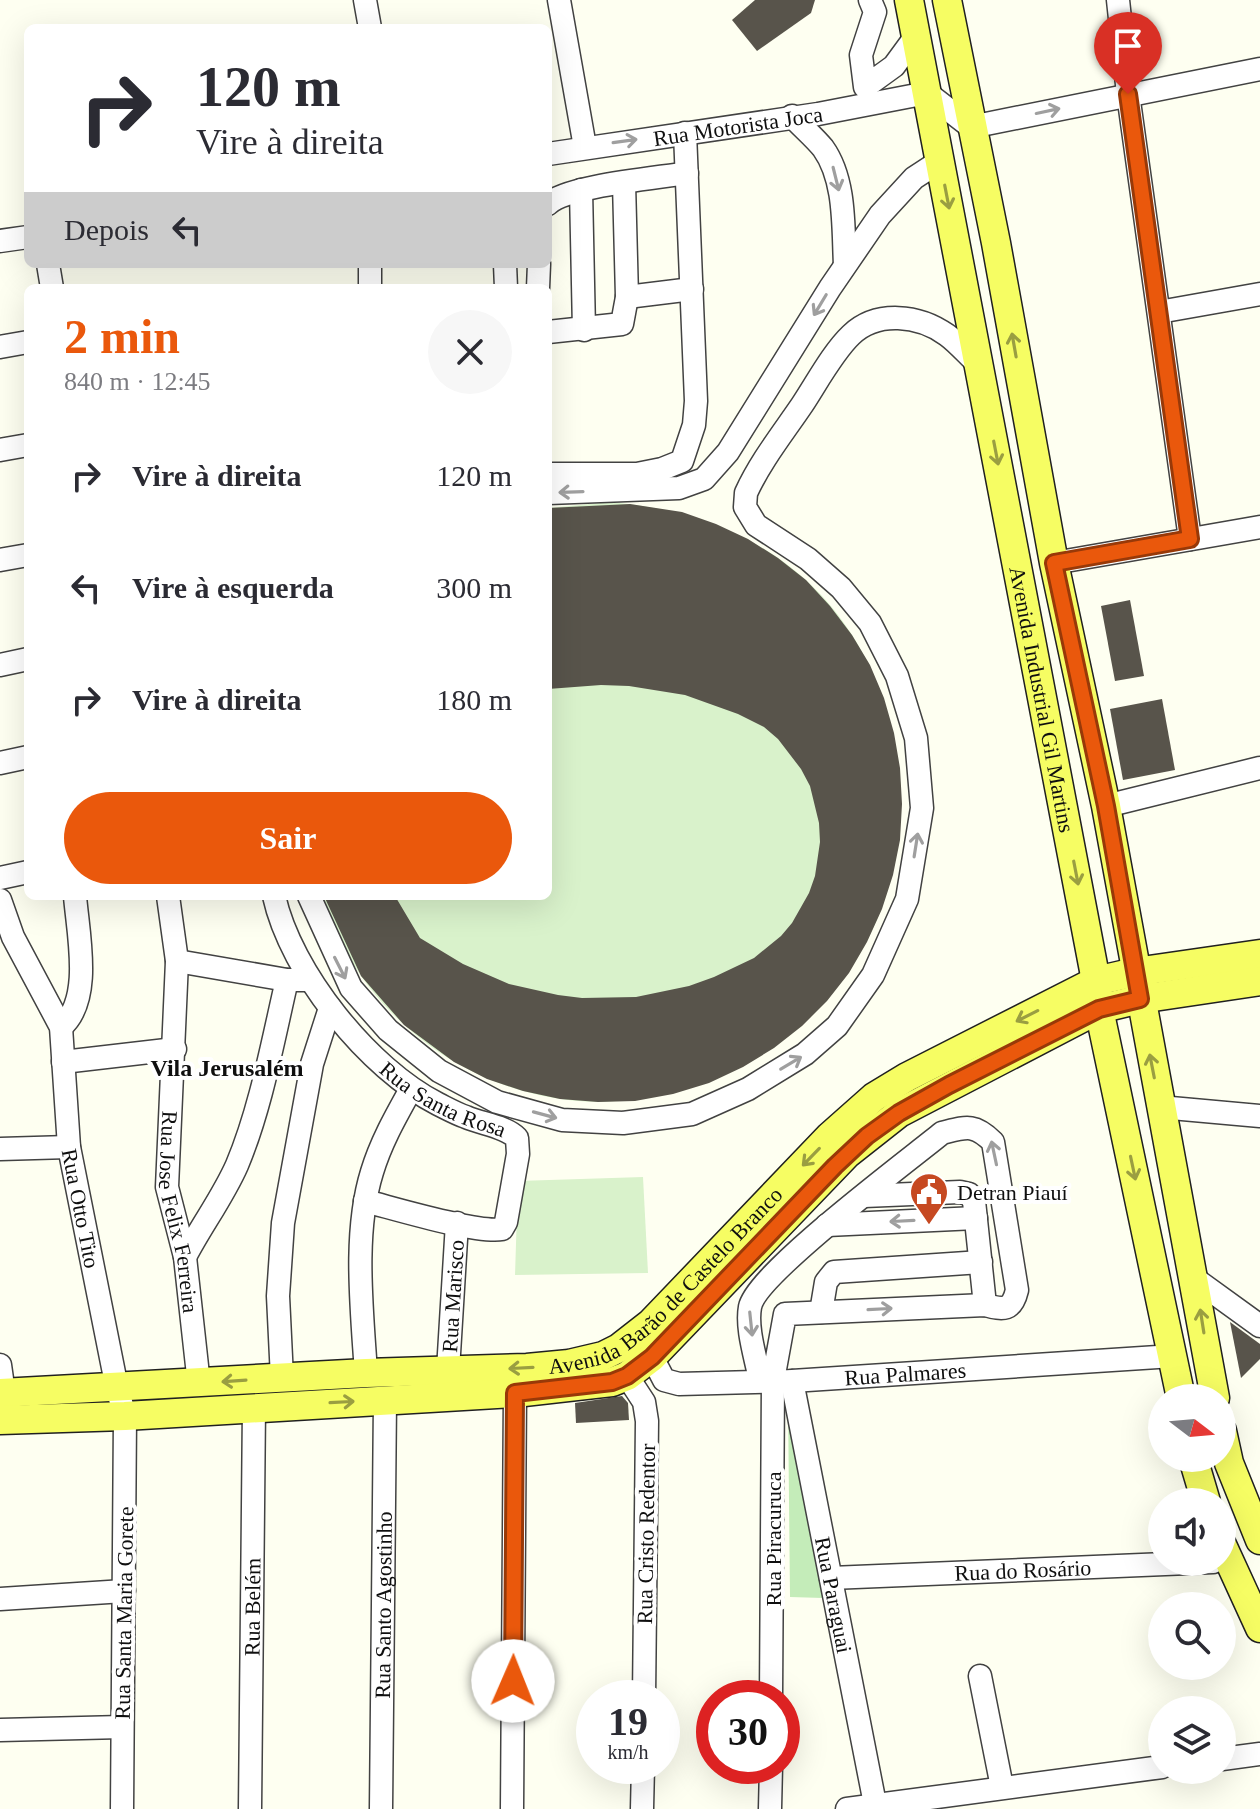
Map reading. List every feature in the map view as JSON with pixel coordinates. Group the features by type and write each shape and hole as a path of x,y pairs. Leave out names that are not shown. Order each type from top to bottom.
{"main road":[{"name":"Avenida Industrial Gil Martins","path":"909,0 1099,1009 1178,1384"},
{"name":"Avenida Industrial Gil Martins","path":"947,0 996,243 1054,563 1106,806 1213,1384"},
{"name":"Avenida Barão de Castelo Branco","path":"1,1402 125,1416 515,1393 602,1384 627,1376 652,1357 835,1166 867,1136 899,1113 1138,986 1260,954"},
{"name":"Avenida Barão de Castelo Branco","path":"1,1402 117,1388 366,1373 527,1368 592,1360 619,1348 651,1323 830,1136 874,1097 907,1077 1096,981 1138,986 1260,981"},
{"path":"1233,1472 1260,1540"},
{"path":"1232,1576 1260,1628"}],"street":[{"path":"365,0 369,24"},
{"path":"559,0 585,147"},
{"path":"870,0 875,12 861,55 865,87 894,66 916,36"},
{"path":"1118,0 1128,94 1190,539"},
{"path":"927,93 971,127 1260,69"},
{"name":"Rua Motorista Joca","path":"552,153 927,93"},
{"path":"792,116 823,148 832,165 841,203 845,265"},
{"path":"685,133 696,401 694,425 682,461 693,484"},
{"path":"552,493 679,488 704,479 728,452 845,265 898,193 940,161"},
{"path":"552,199 581,190 687,173"},
{"path":"552,332 622,324 627,297 624,183"},
{"path":"581,190 584,330"},
{"path":"0,241 24,238"},
{"path":"627,297 692,289"},
{"path":"1159,312 1260,294"},
{"path":"311,900 351,988 388,1030 439,1071 497,1102 562,1120 623,1123 692,1114 748,1089 805,1054 837,1026 873,975 907,899 922,808 916,738 897,676 870,623 841,588 808,559 756,525 745,507 746,493 849,336 860,328 884,318 898,317 922,323 946,334 978,364"},
{"path":"0,347 24,343"},
{"path":"0,450 24,446"},
{"path":"552,474 637,474 682,461"},
{"path":"1054,563 1260,527"},
{"path":"0,560 24,556"},
{"path":"0,665 24,660"},
{"path":"0,763 24,758"},
{"path":"1106,806 1260,768"},
{"path":"0,878 24,873"},
{"path":"0,900 13,937 61,1027 70,1019 78,998 80,960 75,900"},
{"name":"Rua Jose Felix Ferreira","path":"169,900 177,961 167,1187 185,1257 199,1384"},
{"name":"Rua Santa Rosa","path":"275,900 298,980 330,1008 356,1038 411,1089 467,1118 517,1138 518,1154 506,1222 502,1229 457,1223"},
{"path":"177,961 298,980 274,1039 242,1150 227,1184 185,1257"},
{"path":"282,1378 278,1296 283,1223 309,1077 330,1008"},
{"name":"Rua Otto Tito","path":"61,1027 69,1147 125,1416"},
{"path":"63,1062 175,1049"},
{"path":"366,1373 361,1276 365,1201 383,1142 411,1089"},
{"path":"1160,1107 1260,1116"},
{"path":"769,1279 767,1307 785,1314 985,1305 1007,1307 1014,1302 1017,1290 993,1142 981,1130 966,1127 942,1133 827,1225 769,1279 756,1293 750,1305 749,1320 775,1380"},
{"path":"0,1149 69,1147"},
{"path":"864,1196 969,1194 974,1201 985,1305"},
{"path":"365,1201 457,1223"},
{"path":"827,1225 976,1218"},
{"name":"Rua Marisco","path":"448,1370 457,1223"},
{"path":"821,1312 826,1282 834,1272 981,1262"},
{"path":"1195,1279 1260,1326"},
{"path":"775,1380 785,1314"},
{"name":"Rua Palmares","path":"652,1357 663,1379 668,1382 775,1380 1173,1356"},
{"path":"0,1365 1,1402"},
{"name":"Rua Cristo Redentor","path":"627,1376 646,1409 644,1680"},
{"name":"Rua Paraguai","path":"775,1380 831,1578 876,1807"},
{"name":"Rua Piracuruca","path":"771,1680 775,1380"},
{"path":"512,1809 515,1393"},
{"name":"Rua Santo Agostinho","path":"381,1809 385,1400"},
{"name":"Rua Belém","path":"250,1809 254,1406"},
{"name":"Rua Santa Maria Gorete","path":"122,1809 125,1416"},
{"name":"Rua do Rosário","path":"831,1578 1148,1561"},
{"path":"0,1599 124,1591"},
{"path":"980,1676 1002,1787"},
{"path":"0,1730 122,1727"},
{"path":"1236,1757 1260,1754"},
{"path":"847,1809 1148,1769"},
{"path":"642,1809 643,1784"},
{"path":"770,1809 771,1784"}],"green space":[{"path":"611,502 685,515 752,542 783,561 835,611 857,643 887,710 900,780 897,849 879,914 847,974 802,1025 744,1065 653,1096 591,1102 550,1097 507,1086 449,1059 414,1034 362,978 342,944 323,900 552,900 552,508"},
{"path":"643,1177 648,1273 515,1275 518,1181"},
{"path":"788,1402 823,1598 790,1597"}],"building":[{"path":"755,0 815,0 811,13 757,51 732,20"},
{"path":"630,504 682,512 748,539 778,558 806,580 830,606 870,665 884,698 900,768 900,840 893,875 867,942 849,973 827,1001 774,1048 743,1067 709,1083 635,1101 560,1099 487,1079 454,1062 404,1025 361,976 326,900 397,900 420,938 463,964 509,984 582,998 636,997 689,986 754,958 792,923 815,876 820,842 819,823 810,786 778,739 764,727 738,714 685,695 629,686 552,689 552,508"},
{"path":"1130,600 1144,676 1115,681 1101,606"},
{"path":"1162,699 1175,770 1123,780 1110,709"},
{"path":"1230,1322 1260,1344 1260,1359 1241,1378"},
{"path":"622,1396 628,1403 629,1420 576,1423 575,1403"}],"place":[{"name":"Detran Piauí","path":"929,1226"}],"district":[{"name":"Vila Jerusalém","path":"227,1068"}],"route":[{"path":"513,1681 515,1393 602,1384 627,1376 652,1357 867,1136 899,1113 949,1085 1099,1009 1140,999 1106,806 1054,563 1190,539 1128,94"}]}
